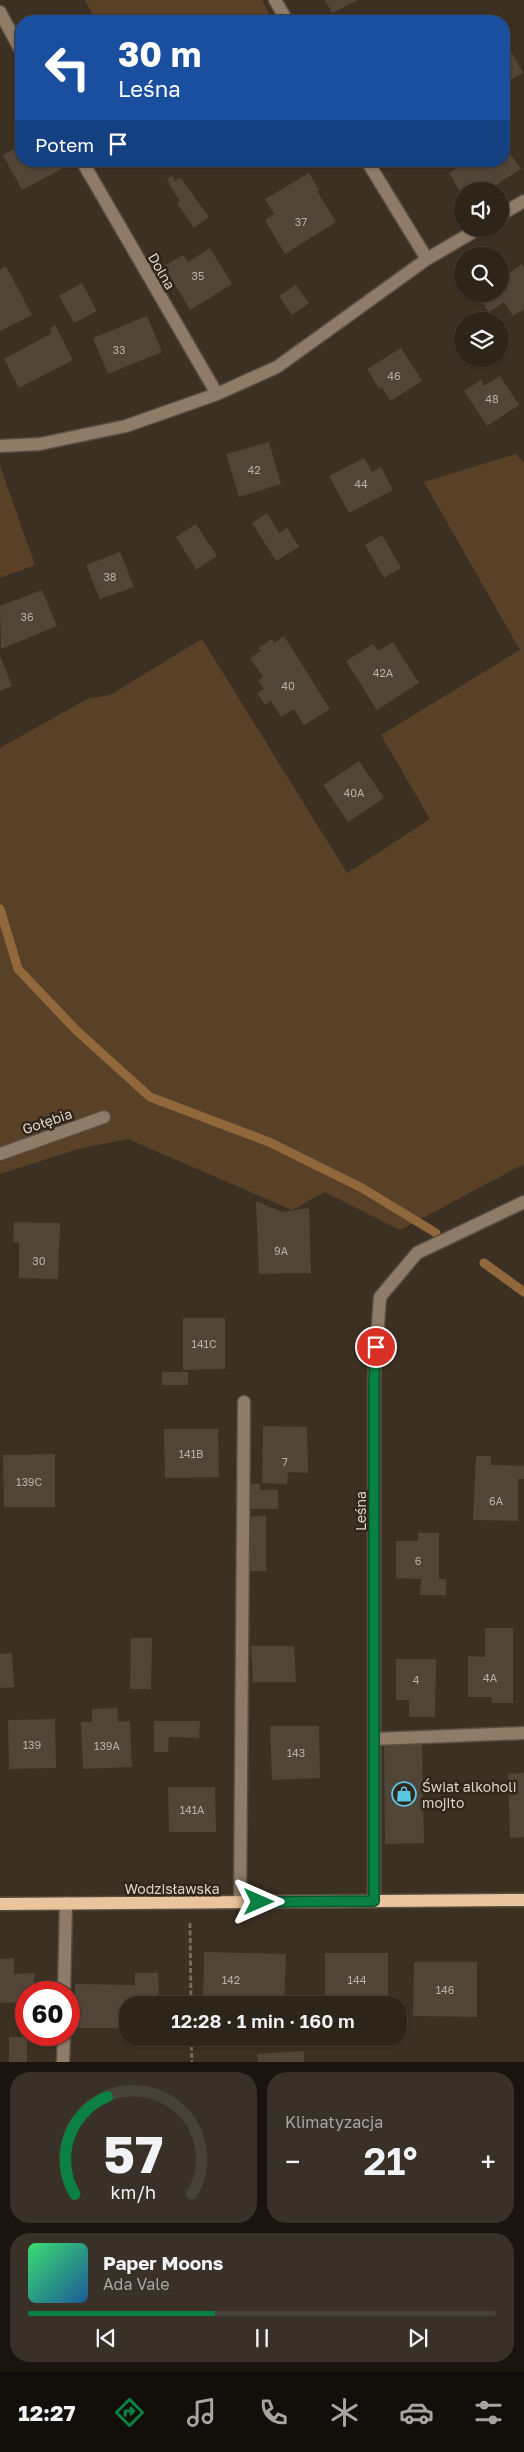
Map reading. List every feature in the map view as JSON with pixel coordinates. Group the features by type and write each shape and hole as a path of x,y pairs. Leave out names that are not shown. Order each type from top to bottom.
{"main road":[{"name":"Wodzisławska","path":"0,1904 524,1900"}],"street":[{"path":"275,0 284,15"},
{"path":"0,12 15,40"},
{"name":"Dolna","path":"86,167 218,394"},
{"path":"371,167 428,260"},
{"path":"509,209 524,200"},
{"path":"0,446 40,444 126,426 218,394 277,367 428,260 465,237"},
{"name":"Gołębia","path":"0,1154 104,1118"},
{"name":"Leśna","path":"374,1901 374,1380 380,1297 417,1253 524,1202"},
{"path":"240,1902 244,1402"},
{"path":"375,1739 524,1733"},
{"path":"64,1981 66,1903"},
{"path":"63,2062 64,2046"}],"path":[{"path":"189,1902 191,1996"},
{"path":"192,2046 192,2062"}],"shaded area":[{"path":"85,0 262,0 270,15 93,15"},
{"path":"516,454 524,463 524,1164 400,1230 325,1192 292,1210 128,1139 78,1149 0,1174 0,748 87,699 110,695 202,639 347,873 430,819 381,735 520,650 424,482"},
{"path":"0,466 35,565 0,578"}],"building":[{"path":"325,0 358,0 332,13"},
{"path":"510,49 523,73 510,80"},
{"path":"15,148 15,167 65,167 22,190 3,155"},
{"path":"510,154 521,169 501,182 454,182 449,173 459,167 510,167"},
{"path":"309,173 319,190 317,191 336,222 285,254 265,220 274,214 265,199"},
{"path":"172,176 175,181 180,177 209,217 194,228 177,203 180,202 167,179"},
{"path":"210,248 232,284 190,310 164,266 183,255 188,262"},
{"path":"522,264 524,268 524,309 513,316 504,302 509,302 509,272 510,273"},
{"path":"6,266 32,315 0,331 0,269"},
{"path":"82,283 97,311 74,323 59,296"},
{"path":"296,285 309,303 292,315 279,296"},
{"path":"482,302 504,302 489,312"},
{"path":"147,316 162,352 108,374 93,338"},
{"path":"55,325 73,360 19,388 4,359 52,333 50,328"},
{"path":"401,348 422,381 390,401 382,387 379,389 367,369"},
{"path":"500,376 519,405 487,426 464,391 481,380 484,386"},
{"path":"269,442 281,484 239,497 226,454"},
{"path":"364,458 372,472 381,467 393,490 349,513 329,476"},
{"path":"267,513 279,533 287,528 299,547 276,561 252,523"},
{"path":"196,524 217,556 196,570 176,537"},
{"path":"382,535 401,568 384,578 365,545"},
{"path":"120,552 134,587 100,599 86,565"},
{"path":"42,590 57,626 1,649 0,606"},
{"path":"284,636 330,709 304,725 294,709 281,717 271,701 265,705 257,693 264,689 258,680 263,677 250,658 261,651 258,648 272,639 274,643"},
{"path":"393,642 419,683 377,710 346,661 373,644 378,651"},
{"path":"0,656 12,686 0,691"},
{"path":"359,761 384,798 348,822 323,785"},
{"path":"256,1201 282,1212 309,1208 311,1273 259,1274"},
{"path":"14,1222 60,1223 58,1279 19,1278 19,1242 13,1242"},
{"path":"183,1318 225,1318 225,1369 183,1370"},
{"path":"162,1372 188,1372 188,1385 162,1385"},
{"path":"263,1426 307,1427 308,1473 288,1472 287,1484 262,1483"},
{"path":"164,1429 218,1429 219,1477 165,1478"},
{"path":"55,1454 55,1507 4,1507 3,1455"},
{"path":"476,1456 491,1456 491,1465 524,1466 524,1479 518,1479 518,1521 473,1520"},
{"path":"242,1484 260,1484 260,1490 278,1490 278,1509 242,1509"},
{"path":"266,1516 266,1571 246,1571 246,1517"},
{"path":"418,1533 439,1533 439,1579 446,1579 446,1595 420,1595 421,1579 396,1578 396,1541 418,1541"},
{"path":"485,1628 513,1628 513,1703 492,1703 491,1697 468,1697 468,1656 485,1657"},
{"path":"131,1638 152,1638 151,1689 130,1689"},
{"path":"251,1646 294,1646 296,1682 253,1682"},
{"path":"12,1653 14,1687 0,1688 0,1654"},
{"path":"396,1659 436,1659 435,1717 409,1717 409,1700 396,1700"},
{"path":"117,1708 118,1722 130,1721 132,1767 83,1769 81,1722 92,1722 92,1709"},
{"path":"55,1719 56,1768 9,1769 8,1720"},
{"path":"154,1721 200,1721 199,1738 169,1737 168,1752 154,1752"},
{"path":"270,1726 319,1726 320,1778 272,1780"},
{"name":"Świat alkoholi mojito","path":"422,1744 424,1843 385,1844 384,1745"},
{"path":"524,1773 524,1837 510,1838 508,1774"},
{"path":"168,1787 215,1787 216,1832 169,1832"},
{"path":"204,1952 286,1954 284,1996 203,1996"},
{"path":"325,1953 388,1953 388,1996 325,1996"},
{"path":"14,1958 14,1974 34,1973 34,1981 15,1981 15,2002 0,2003 0,1959"},
{"path":"414,1962 477,1962 477,2017 413,2016"},
{"path":"135,1973 158,1973 159,1996 119,1996 119,2028 80,2028 80,1984 135,1985"},
{"path":"9,2037 15,2037 15,2046 27,2046 27,2062 9,2062"},
{"path":"304,2051 304,2062 258,2062 257,2054"}],"waterway":[{"path":"0,909 18,969 76,1030 150,1097 269,1142 362,1188 436,1233"},
{"path":"484,1263 524,1292"}],"place":[{"name":"Świat alkoholi mojito","path":"404,1794"}],"route":[{"path":"259,1902 374,1901 374,1380 376,1347"}]}
